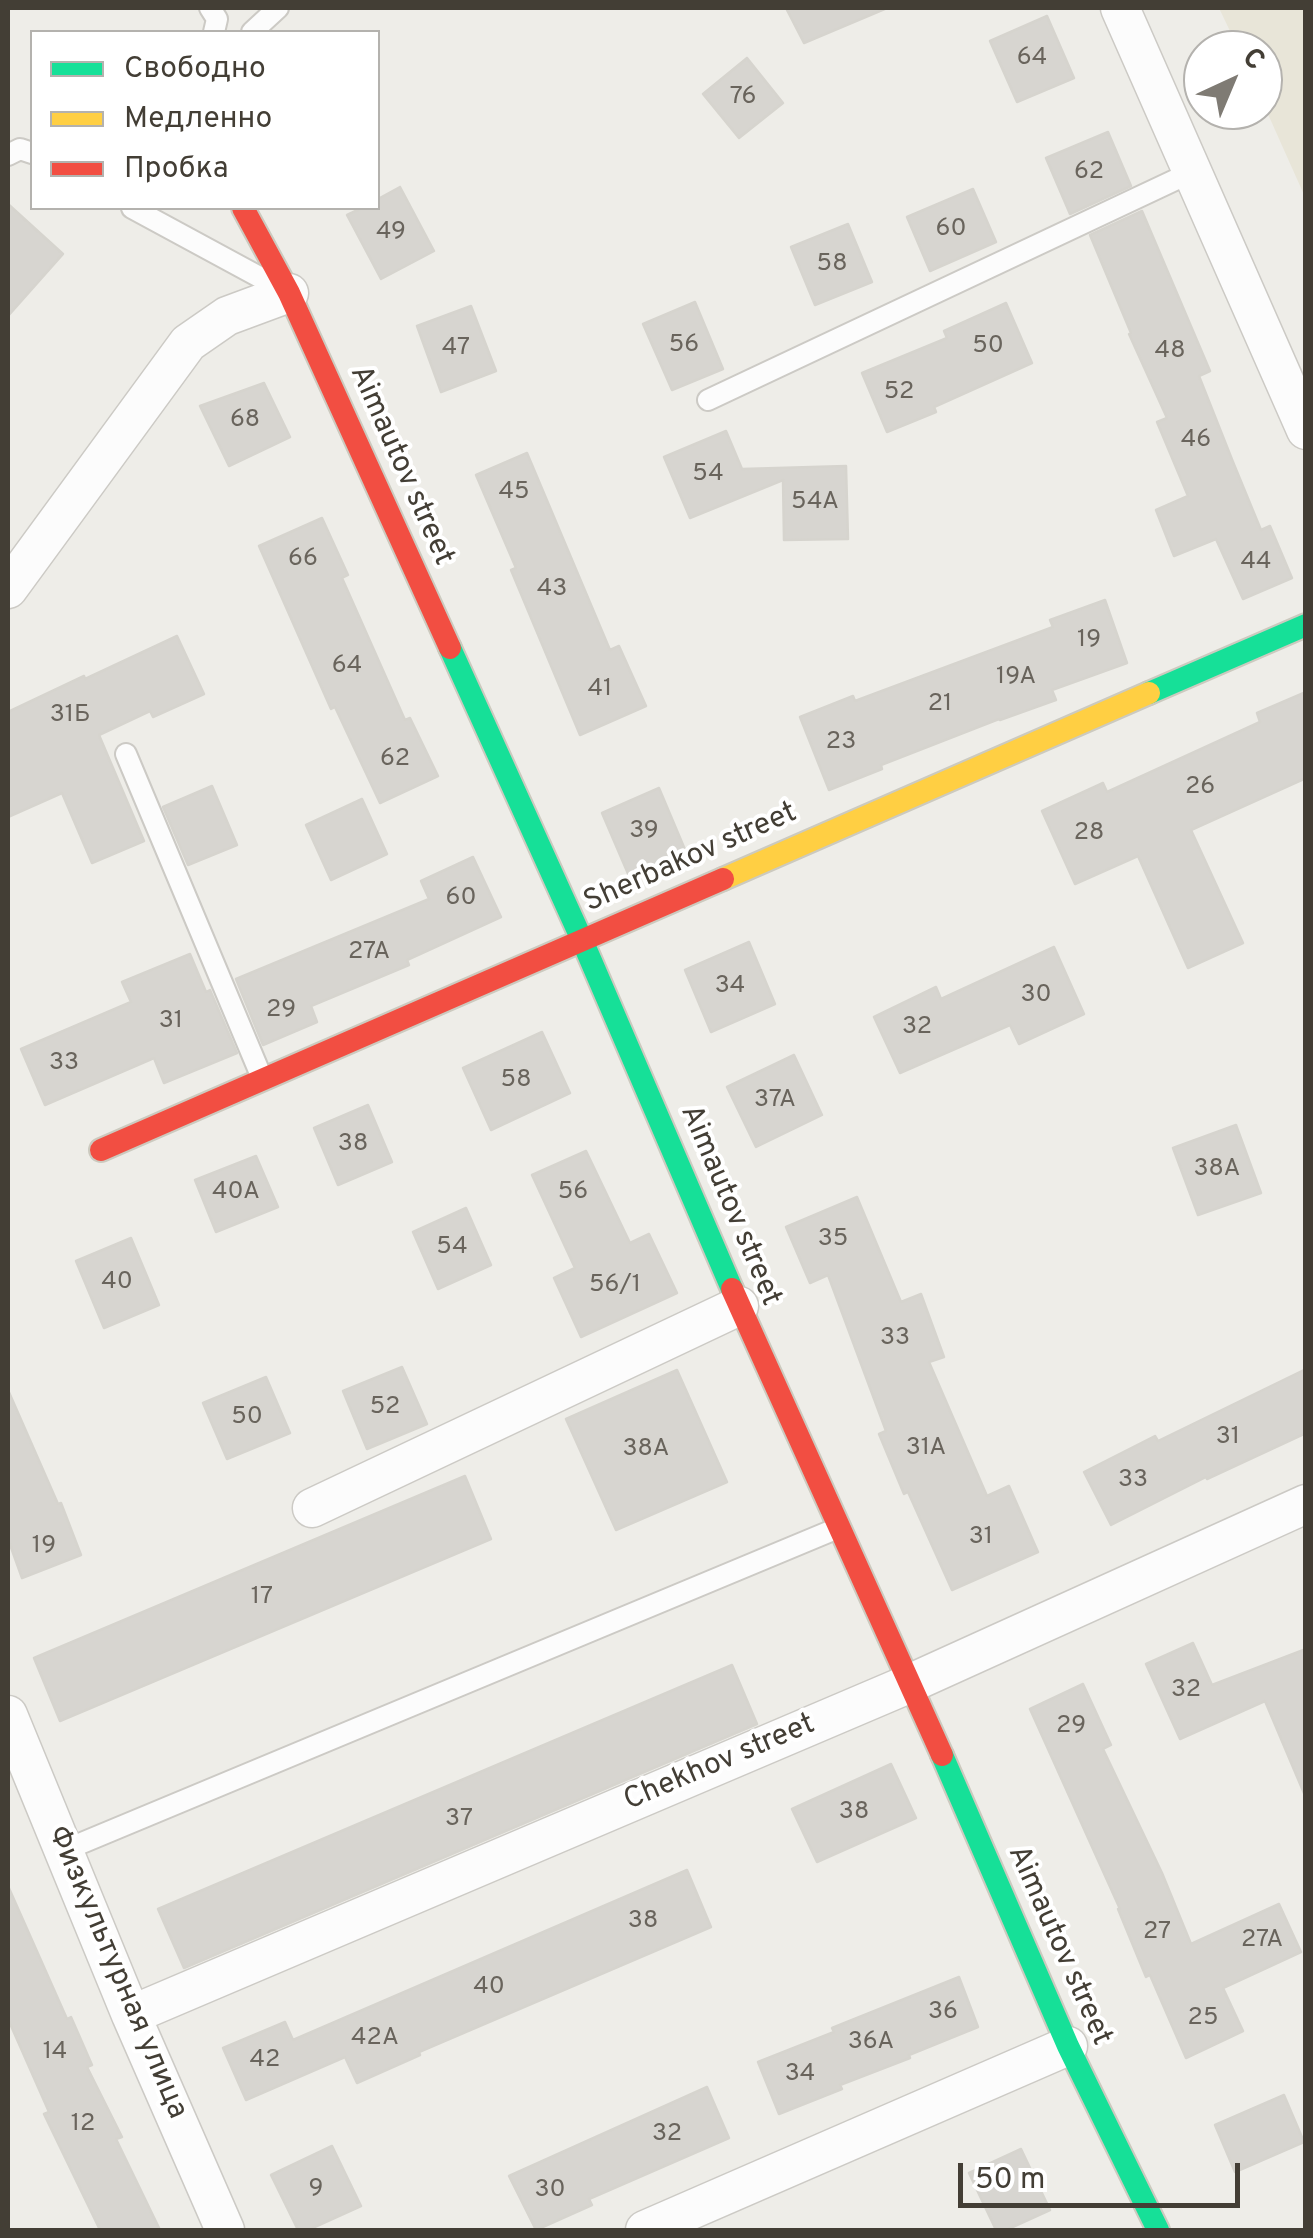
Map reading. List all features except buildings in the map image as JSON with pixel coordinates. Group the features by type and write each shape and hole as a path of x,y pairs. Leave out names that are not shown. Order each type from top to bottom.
{"street":[{"path":"1120,8 1306,430"},
{"name":"Aimautov street","path":"244,210 289,292 582,940 739,1306 910,1682 1068,2046 1158,2230"},
{"path":"8,589 188,343 226,316 289,292"},
{"name":"Sherbakov street","path":"101,1150 1306,625"},
{"path":"312,1508 739,1306"},
{"name":"Chekhov street","path":"131,2015 910,1682 1306,1504"},
{"name":"Физкультурная улица","path":"8,1715 131,2015 226,2230"},
{"path":"645,2230 1068,2046"}],"lane":[{"path":"254,30 278,8"},
{"path":"708,400 1192,172"},
{"path":"136,210 289,292"},
{"path":"126,754 263,1080"},
{"path":"64,1850 838,1528"}],"shaded area":[{"path":"1219,8 1305,8 1305,197 1275,130 1283,130 1283,30 1229,30"}],"traffic: fast":[{"path":"1149,693 1306,625"},
{"path":"450,648 582,940 732,1289"},
{"path":"942,1755 1068,2046 1158,2230"}],"traffic: slow":[{"path":"723,879 1149,693"}],"traffic: jam":[{"path":"244,210 289,293 450,648"},
{"path":"101,1150 723,879"},
{"path":"732,1289 942,1755"}]}
